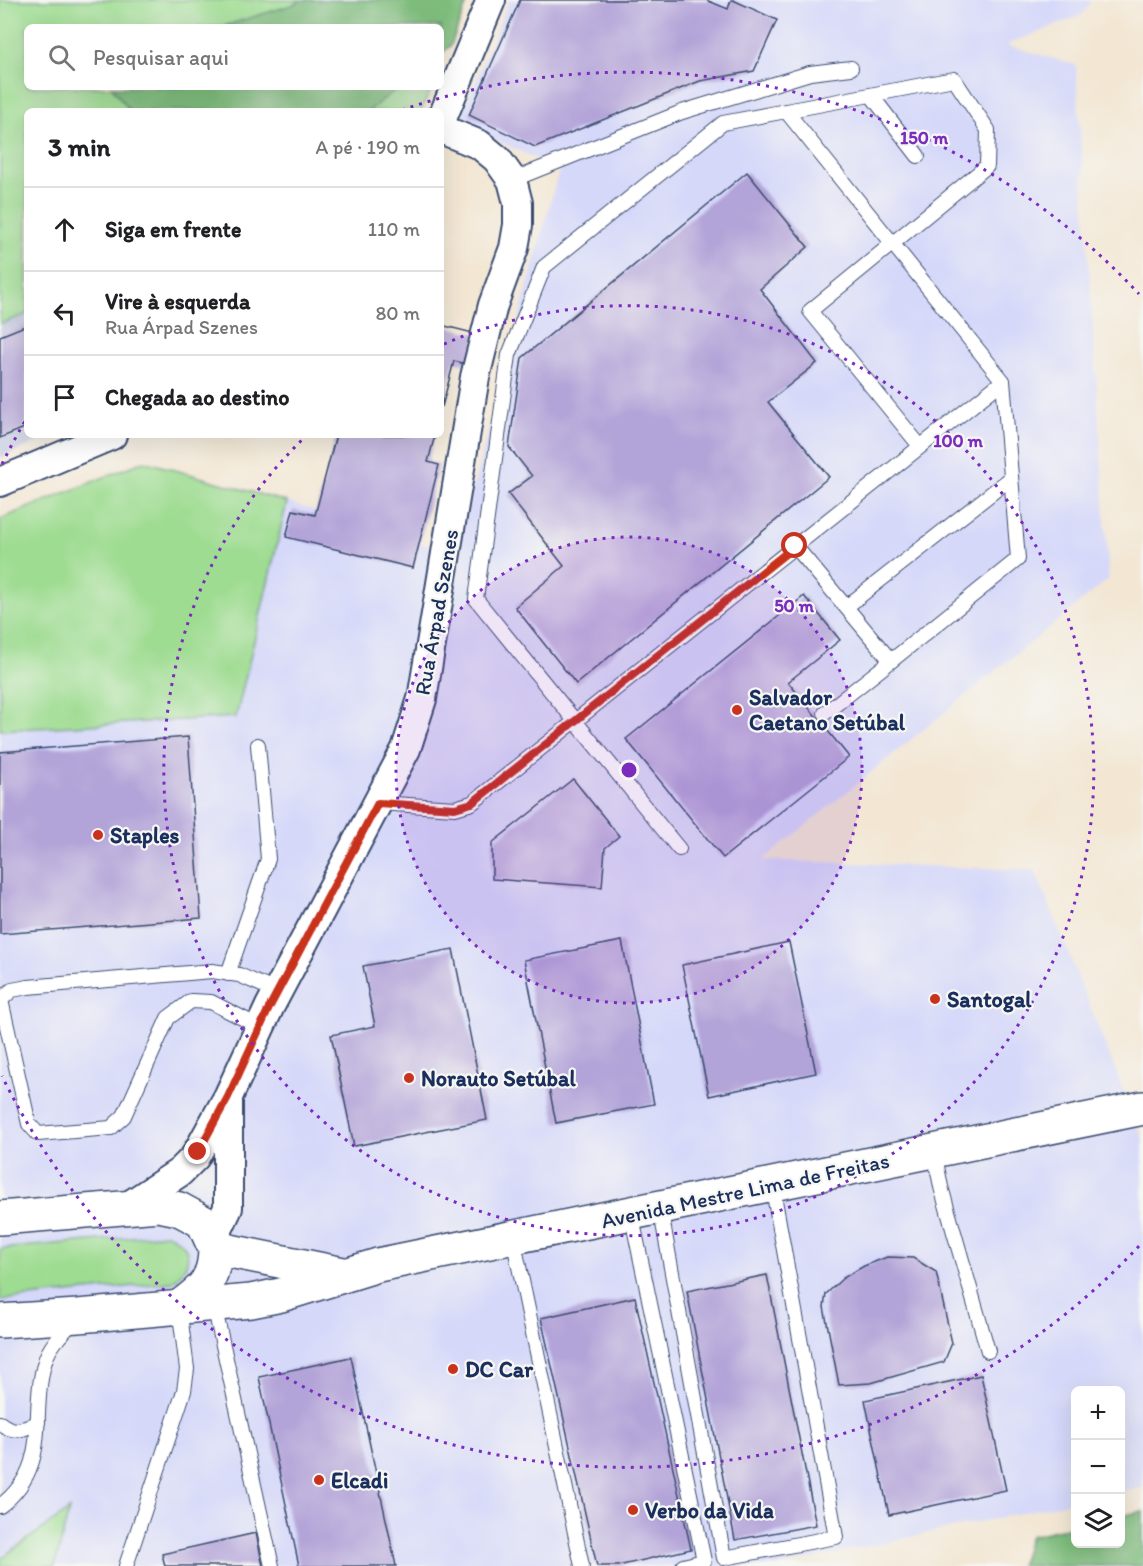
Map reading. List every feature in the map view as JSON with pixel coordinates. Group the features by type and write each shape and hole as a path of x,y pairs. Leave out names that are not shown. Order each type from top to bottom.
{"main road":[{"name":"Avenida Mestre Lima de Freitas","path":"0,1321 251,1301 281,1295 378,1265 1143,1108"},
{"path":"0,1218 159,1204 179,1209 203,1222 214,1245 215,1262 209,1281 197,1294 179,1307"},
{"name":"Avenida Mestre Lima de Freitas","path":"214,1245 348,1275"}],"street":[{"path":"444,115 491,0"},
{"name":"Rua Árpad Szenes","path":"127,1207 180,1172 195,1157 228,1097 278,992 406,749 422,699 475,377 493,305 514,248 518,225 518,202 512,180 497,159 480,145 444,130"},
{"path":"0,482 105,438"},
{"name":"Rua Árpad Szenes","path":"214,1245 228,1208 228,1097"}],"lane":[{"path":"512,180 682,112 810,74 851,68"},
{"path":"679,849 476,600 509,355 544,267 723,123 954,79 988,130 987,166 810,311 920,446"},
{"path":"871,95 918,156"},
{"path":"786,111 1003,381 1018,559 825,713"},
{"path":"378,803 455,808 472,803 1003,381"},
{"path":"846,607 1011,478"},
{"path":"795,546 891,661"},
{"path":"228,974 268,859 258,745"},
{"path":"260,1027 211,1002 191,1001 168,1018 124,1116 111,1128 38,1134 29,1124 1,1000 12,990 212,971 239,975 278,992"},
{"path":"934,1151 941,1187 988,1351"},
{"path":"645,1210 724,1558 836,1537 772,1184"},
{"path":"645,1210 704,1561 683,1566"},
{"path":"513,1238 582,1566"},
{"path":"214,1305 272,1566"},
{"path":"126,1566 184,1391 187,1369 179,1307"},
{"path":"0,1506 19,1490 30,1469 45,1360 56,1340 78,1316"},
{"path":"0,1423 7,1429 22,1431 38,1422"}],"shaded area":[{"path":"509,0 1092,0 1082,15 1006,45 1076,65 1109,579 763,860 1035,870 1143,1139 1143,1487 1125,1491 1125,1386 1071,1386 1071,1502 779,1566 0,1566 0,730 236,717 287,502 455,554 559,170 459,122"},
{"path":"24,315 24,438 47,438 0,458 0,324"}],"green space":[{"path":"0,0 297,0 299,3 231,24 24,24 24,90 114,90 128,108 24,108 24,315 0,324"},
{"path":"297,0 468,0 451,45 444,51 444,24 231,24 298,3"},
{"path":"114,90 395,90 372,108 128,108"},
{"path":"395,90 431,90 422,108 372,108"},
{"path":"144,461 287,502 236,717 0,730 0,519"},
{"path":"167,1234 182,1244 188,1255 184,1268 173,1282 0,1300 0,1249"},
{"path":"69,1510 55,1566 0,1566 0,1559"},
{"path":"1143,1511 1143,1566 1020,1566 1030,1536 1071,1527 1071,1548 1125,1548 1125,1515"}],"building":[{"path":"520,0 706,0 728,9 733,0 777,20 754,71 700,81 535,147 469,115"},
{"path":"747,172 808,247 760,289 817,363 768,402 829,477 576,684 515,607 564,566 508,494 532,476 509,447 522,358"},
{"path":"24,326 24,428 0,438 0,336"},
{"path":"444,326 477,334 470,365 454,361 444,399"},
{"path":"335,438 434,438 428,462 439,465 413,568 286,537 293,510 315,515"},
{"name":"Salvador Caetano Setúbal","path":"804,596 840,640 788,682 849,757 723,858 626,739"},
{"name":"Staples","path":"188,737 201,918 0,934 0,752"},
{"path":"573,779 619,836 605,848 602,887 492,879 492,843"},
{"path":"622,941 654,1104 556,1123 524,960"},
{"path":"789,942 816,1073 709,1096 682,965"},
{"name":"Norauto Setúbal","path":"453,949 487,1120 354,1146 331,1035 375,1026 363,966"},
{"path":"887,1257 913,1258 936,1272 952,1343 944,1362 871,1383 839,1385 824,1307 826,1294 843,1278"},
{"path":"767,1275 816,1525 735,1540 687,1291"},
{"path":"635,1297 691,1549 618,1566 597,1566 541,1318"},
{"path":"351,1357 396,1566 299,1566 259,1377"},
{"path":"981,1375 1006,1490 889,1515 865,1400"},
{"path":"256,1533 263,1566 165,1566 162,1554"}],"place":[{"name":"Salvador Caetano Setúbal","path":"737,710"},
{"name":"Staples","path":"98,835"},
{"name":"Santogal","path":"935,999"},
{"name":"Norauto Setúbal","path":"409,1078"},
{"name":"DC Car","path":"453,1369"},
{"name":"Elcadi","path":"319,1480"},
{"name":"Verbo da Vida","path":"633,1510"}],"route":[{"path":"198,1152 228,1097 270,1006 378,803 455,808 472,803 795,546"}]}
